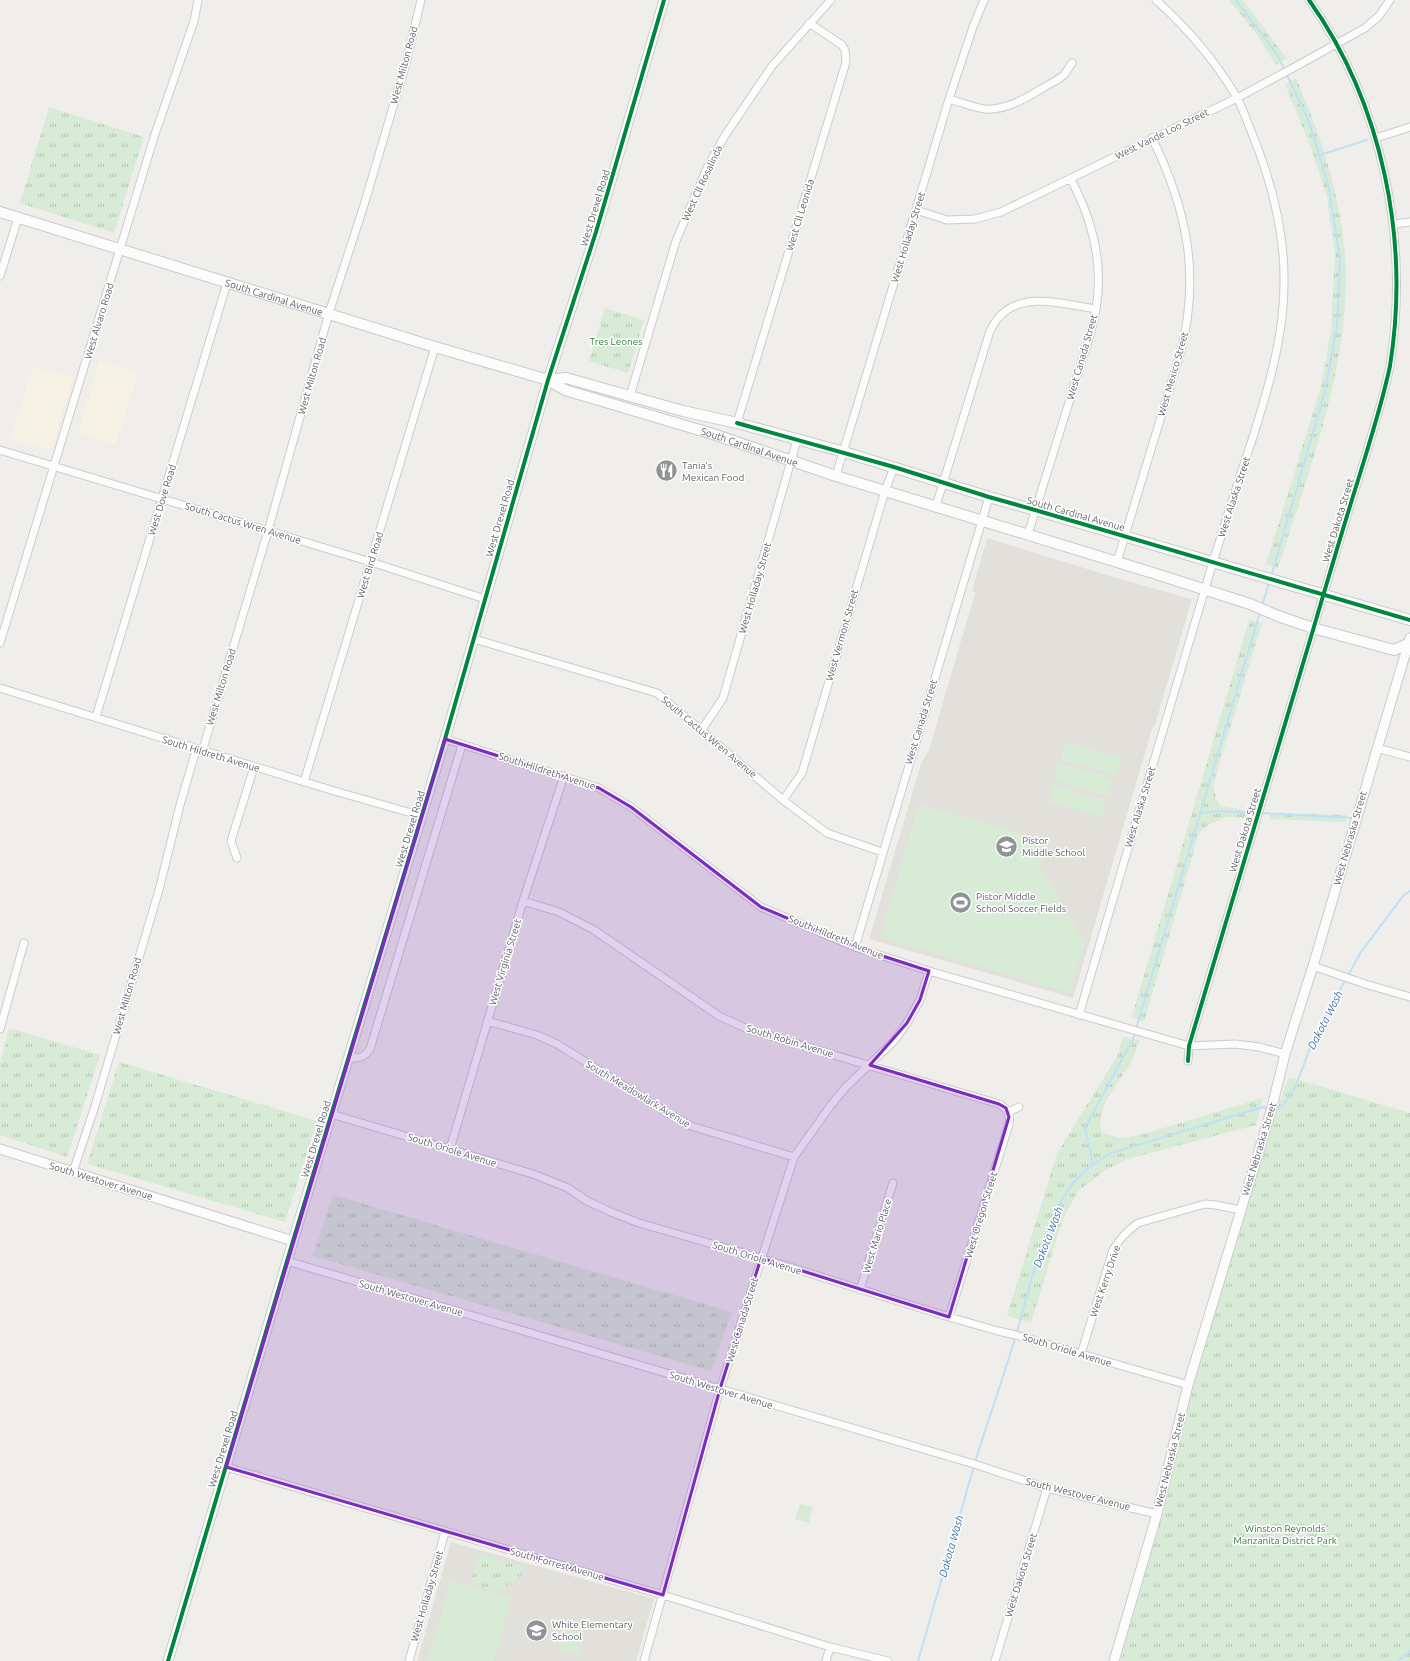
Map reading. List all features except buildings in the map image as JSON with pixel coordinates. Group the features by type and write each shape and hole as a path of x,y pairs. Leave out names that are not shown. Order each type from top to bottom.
{"main road":[{"name":"South Cardinal Avenue","path":"0,212 435,347 548,380 565,390 714,434 836,476 1028,534 1250,604 1278,616 1313,628 1394,650 1409,642"},
{"name":"South Cardinal Avenue","path":"548,380 566,378 844,452 989,497 1410,620"}],"street":[{"name":"West Alvaro Road","path":"0,643 155,134 194,21 198,0"},
{"name":"West Milton Road","path":"73,1172 95,1106 159,890 180,805 199,751 268,531 329,313 367,198 406,63 421,0"},
{"name":"West Drexel Road","path":"168,1661 331,1114 445,739 548,380 596,232 664,0"},
{"name":"West Cll Rosalinda","path":"630,396 676,241 707,168 724,136 772,66 831,0"},
{"name":"West Holladay Street","path":"836,476 949,99 973,27 984,0"},
{"name":"West Alaska Street","path":"1079,1015 1213,562 1267,391 1280,336 1284,279 1280,232 1274,198 1262,159 1237,98 1202,46 1177,19 1156,0"},
{"name":"West Dakota Street","path":"1188,1061 1189,1046 1313,628 1382,402 1390,363 1395,324 1398,283 1395,224 1387,179 1366,106 1336,44 1309,0"},
{"name":"West Vande Loo Street","path":"916,210 947,220 975,219 1001,212 1237,98 1365,28 1379,16 1390,0"},
{"name":"West Cll Leonida","path":"736,423 846,62 845,50 842,46 809,23"},
{"path":"949,99 985,109 1008,105 1057,80 1064,75 1072,63"},
{"path":"1376,138 1410,127"},
{"name":"West Mexico Street","path":"1117,562 1181,349 1189,304 1189,256 1184,221 1171,179 1152,138"},
{"name":"West Canada Street","path":"1028,534 1090,335 1096,309 1099,284 1097,253 1088,218 1071,179"},
{"path":"0,276 18,218"},
{"path":"1395,224 1410,222"},
{"name":"West Dove Road","path":"96,717 227,283"},
{"path":"936,506 990,330 1000,315 1014,306 1032,301 1096,309"},
{"name":"West Bird Road","path":"304,782 435,347"},
{"name":"West Holladay Street","path":"701,731 723,698 798,440"},
{"name":"South Cactus Wren Avenue","path":"0,450 371,562 485,599"},
{"name":"West Vermont Street","path":"782,800 802,773 884,491 894,467"},
{"name":"West Canada Street","path":"855,947 882,852 989,497"},
{"name":"South Cactus Wren Avenue","path":"474,639 657,693 782,800 828,833 882,852"},
{"name":"West Nebraska Street","path":"1114,1661 1157,1514 1188,1385 1271,1111 1285,1054 1313,966 1409,642"},
{"name":"South Hildreth Avenue","path":"0,688 96,717 199,751 422,816"},
{"name":"South Hildreth Avenue","path":"445,739 599,788 631,807 761,907 855,947 930,971 1189,1046 1235,1044 1285,1054"},
{"path":"348,1058 360,1058 366,1056 370,1049 462,744"},
{"path":"1377,748 1410,757"},
{"path":"237,858 231,841 254,767"},
{"name":"West Virginia Street","path":"450,1149 523,901 564,776"},
{"name":"South Robin Avenue","path":"523,901 559,912 594,930 719,1016 750,1030 998,1104 1006,1108 1008,1112"},
{"path":"0,1029 24,943"},
{"path":"1313,966 1365,984 1410,997"},
{"name":"West Canada Street","path":"644,1661 720,1389 794,1157 831,1105 846,1087 894,1041 914,1012 920,1000 930,971"},
{"name":"South Meadowlark Avenue","path":"487,1021 537,1035 557,1044 669,1114 691,1126 794,1157"},
{"path":"1008,1112 1019,1107"},
{"name":"West Oregon Street","path":"949,1317 1009,1124 1008,1112"},
{"name":"South Oriole Avenue","path":"331,1114 533,1174 568,1188 587,1200 611,1212 639,1223 761,1258 949,1317 998,1331 1016,1334 1188,1385"},
{"name":"South Westover Avenue","path":"0,1149 293,1241"},
{"name":"West Mario Place","path":"860,1290 893,1183"},
{"name":"West Kerry Drive","path":"1081,1354 1114,1250 1120,1238 1128,1229 1138,1223 1205,1204 1216,1204 1240,1210"},
{"name":"South Westover Avenue","path":"287,1261 974,1464 1047,1488 1157,1514"},
{"name":"South Forrest Avenue","path":"226,1467 663,1595 830,1647 888,1661"},
{"name":"West Dakota Street","path":"995,1661 1047,1488"},
{"name":"West Holladay Street","path":"409,1661 445,1532"},
{"path":"826,1661 830,1647"}],"highlighted area":[{"path":"445,739 599,788 631,807 761,907 855,947 929,971 920,1000 907,1023 870,1065 999,1104 1006,1108 1009,1117 949,1317 761,1258 720,1389 663,1595 226,1467"}],"shaded area":[{"path":"100,361 138,372 116,445 78,433"},
{"path":"33,366 73,378 51,450 11,439"},
{"name":"Pistor Middle School","path":"987,538 1123,580 1192,599 1073,998 869,939 921,764 929,750 975,593 972,591"},
{"name":"White Elementary School","path":"451,1542 654,1599 636,1661 417,1661"}],"green space":[{"path":"1229,0 1243,0 1287,59 1276,65 1255,32"},
{"path":"1296,78 1323,149 1336,198 1344,247 1346,273 1345,311 1333,386 1324,423 1278,568 1266,564 1321,387 1331,330 1335,255 1327,197 1311,148 1285,84"},
{"path":"49,107 144,137 114,233 20,203"},
{"name":"Tres Leones","path":"605,308 644,320 628,373 589,361"},
{"path":"1249,620 1262,623 1213,785 1216,799 1221,806 1250,811 1249,818 1226,817 1209,824 1199,833 1144,1022 1132,1016"},
{"path":"1066,742 1121,758 1116,775 1061,759"},
{"path":"1059,763 1113,779 1108,796 1054,780"},
{"path":"1053,785 1106,801 1102,817 1048,801"},
{"name":"Pistor Middle School Soccer Fields","path":"919,804 1048,842 1040,867 1085,943 1070,993 880,937"},
{"path":"1270,813 1348,815 1346,822 1269,819"},
{"path":"9,1028 100,1055 67,1157 0,1135 0,1065"},
{"path":"1123,1037 1140,1040 1132,1060 1110,1094 1102,1112 1101,1132 1120,1138 1140,1135 1263,1098 1256,1125 1127,1159 1104,1171 1078,1191 1062,1221 1031,1323 1007,1316 1057,1153 1117,1057"},
{"path":"119,1062 317,1121 285,1222 87,1164"},
{"name":"Winston Reynolds Manzanita District Park","path":"1289,1077 1410,1113 1410,1661 1120,1661 1156,1535 1171,1468 1192,1388 1272,1123"},
{"path":"333,1195 732,1312 711,1371 313,1256"},
{"path":"800,1504 813,1507 809,1523 795,1519"},
{"path":"480,1554 524,1566 521,1576 497,1592 470,1583"},
{"path":"451,1580 500,1595 512,1595 494,1661 428,1661"},
{"path":"565,1630 576,1631 583,1636 578,1655 560,1650"}],"waterway":[{"path":"1236,0 1277,54 1308,119 1329,188 1340,260 1337,326 1325,391 1271,577"},
{"path":"1320,157 1323,154 1367,140"},
{"path":"1262,606 1269,583"},
{"path":"1093,1164 1085,1128 1133,1039 1260,612"},
{"path":"1201,813 1216,811 1257,813"},
{"path":"1261,813 1354,818"},
{"name":"Dakota Wash","path":"1274,1109 1283,1106 1295,1088 1315,1035 1361,952 1403,896 1410,891"},
{"name":"Dakota Wash","path":"975,1462 1017,1332 1032,1277 1044,1241 1059,1206 1077,1178 1111,1153 1263,1107 1269,1110"},
{"name":"Dakota Wash","path":"918,1661 974,1466"},
{"path":"1398,1661 1410,1651"}],"cycle path":[{"path":"168,1661 445,739 548,380 596,232 664,0"},
{"path":"1188,1061 1189,1046 1376,422 1390,366 1395,319 1396,271 1393,223 1385,175 1372,129 1356,83 1335,40 1309,0"},
{"path":"737,423 894,467 989,497 1410,620"}],"place":[{"name":"Tania's Mexican Food","path":"667,471"},
{"name":"Pistor Middle School","path":"1007,846"},
{"name":"Pistor Middle School Soccer Fields","path":"960,902"},
{"name":"White Elementary School","path":"536,1630"}]}
